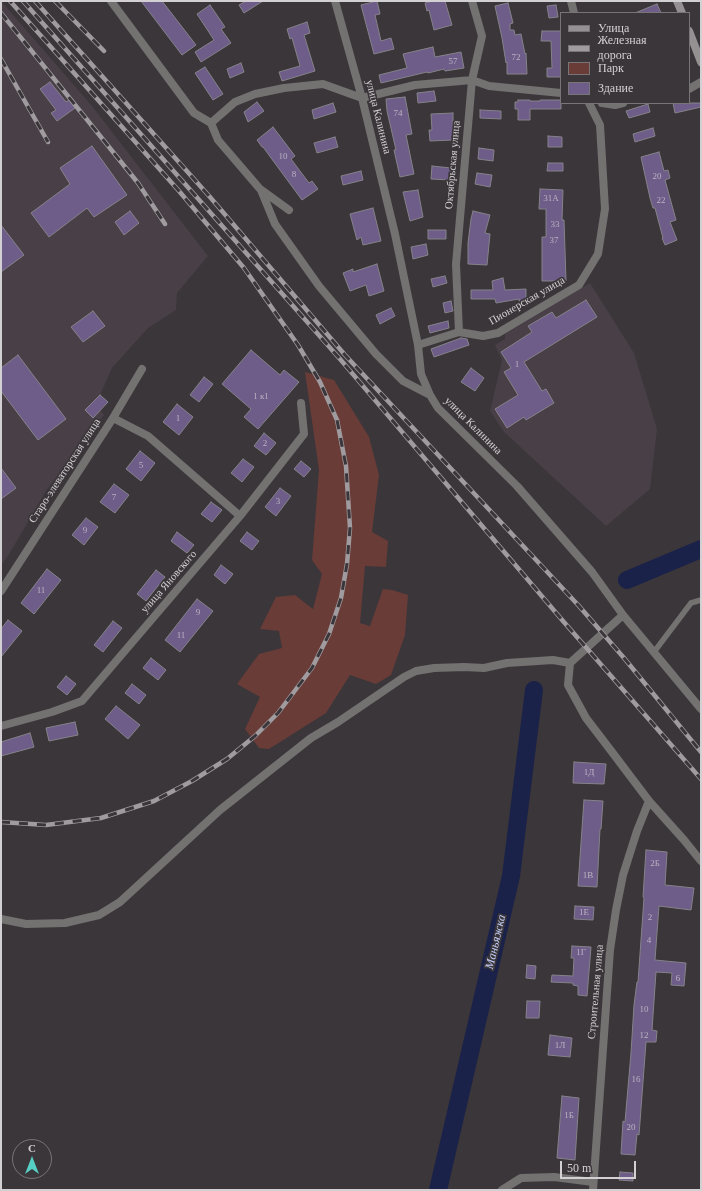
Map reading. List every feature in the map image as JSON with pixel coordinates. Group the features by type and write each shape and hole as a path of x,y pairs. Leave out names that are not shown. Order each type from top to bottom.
{"street":[{"path":"111,1 194,113 211,123 218,140 260,189 289,210"},
{"name":"улица Калинина","path":"335,1 362,98 396,234 418,346 421,374 430,395 438,408 517,486 592,572 623,615 701,709"},
{"name":"Октябрьская улица","path":"459,332 456,264 472,80 482,36 472,1"},
{"path":"571,1 574,12"},
{"path":"677,1 682,12"},
{"path":"690,34 701,62"},
{"path":"211,123 235,102 255,94 284,88 323,84 362,98 415,85 472,80 489,86 560,93"},
{"path":"690,88 701,82"},
{"name":"Пионерская улица","path":"418,346 459,332 483,336 498,333 579,285 598,254 605,209 600,125 590,104"},
{"path":"608,104 619,104"},
{"path":"260,189 275,224 319,286 376,354 403,381 430,395"},
{"path":"113,418 142,369"},
{"name":"улица Яновского","path":"1,726 52,712 82,701 240,516 304,434 301,403"},
{"name":"Старо-элеваторская улица","path":"1,591 113,418 148,436 240,516"},
{"path":"623,615 570,663 568,685 586,718 649,801 701,861"},
{"path":"1,919 26,924 65,923 99,916 120,902 220,810 311,738 338,722 404,677 416,671 434,668 484,668 507,663 553,660 570,663"},
{"name":"Строительная улица","path":"593,1186 610,950 616,910 624,875 637,831 649,801"},
{"path":"502,1190 520,1178 554,1177 593,1186"}],"lane":[{"path":"654,652 691,604 701,600"}],"shaded area":[{"path":"1,1 92,106 208,256 177,293 176,310 148,328 112,368 100,395 108,402 100,410 104,415 46,491 8,556 1,565"},
{"path":"590,283 634,353 657,429 650,489 606,526 504,432 490,411 502,360 495,345 505,339 505,334"}],"green space":[{"path":"305,372 334,380 369,437 379,475 372,532 388,541 386,567 365,566 360,623 370,626 383,589 392,590 408,595 405,635 391,675 376,684 350,675 326,713 269,749 259,748 245,729 260,697 237,684 259,654 282,648 279,631 260,629 276,597 295,595 313,609 322,574 312,560 319,470"}],"building":[{"path":"141,1 162,1 196,45 182,55"},
{"path":"246,1 263,1 244,13 239,5"},
{"path":"377,1 380,14 375,15 381,41 391,38 394,49 374,54 361,5"},
{"path":"432,1 445,1 452,25 434,30 429,10 427,11 425,3"},
{"path":"508,3 513,23 510,24 510,30 514,30 515,35 521,34 525,54 526,53 527,74 507,74 507,62 506,63 495,6"},
{"path":"657,4 661,12 637,12"},
{"path":"210,5 225,27 221,29 231,43 201,62 195,52 214,40 197,14"},
{"path":"556,5 558,17 549,18 547,6"},
{"path":"307,22 310,33 304,35 315,71 282,81 279,72 300,66 292,38 290,39 287,29"},
{"path":"542,31 560,31 560,77 547,77 547,68 552,68 551,41 541,41"},
{"path":"433,47 435,57 461,52 464,68 427,72 381,83 379,75 407,68 403,54"},
{"path":"241,63 244,72 230,78 227,69"},
{"path":"205,67 223,94 213,100 195,73"},
{"path":"50,82 66,102 69,100 75,108 57,121 51,113 56,110 40,89"},
{"path":"434,91 436,101 418,103 417,93"},
{"path":"405,97 412,134 406,135 414,174 400,177 386,99"},
{"path":"518,100 560,100 561,109 530,109 530,120 518,120 518,109 515,109 515,102 518,102"},
{"path":"257,102 264,111 248,122 244,112"},
{"path":"333,103 336,112 314,119 312,110"},
{"path":"701,103 701,107 675,113 673,104"},
{"path":"648,104 650,112 629,118 626,111"},
{"path":"480,110 501,111 501,119 480,118"},
{"path":"453,113 453,140 430,141 429,130 432,130 431,114"},
{"path":"273,127 295,156 291,159 309,183 312,181 318,189 302,200 257,140"},
{"path":"653,128 655,136 635,142 633,134"},
{"path":"548,136 562,137 562,147 548,147"},
{"path":"335,137 338,147 317,153 314,143"},
{"path":"92,146 127,195 94,217 87,208 49,237 31,213 70,184 60,168"},
{"path":"479,148 494,150 493,161 478,159"},
{"path":"659,152 664,171 668,170 670,178 665,180 676,220 670,222 677,240 665,245 655,208 653,208 650,198 641,157"},
{"path":"548,163 563,163 563,171 547,171"},
{"path":"432,166 451,168 450,180 431,179"},
{"path":"361,171 363,180 343,185 341,176"},
{"path":"477,173 492,175 490,187 475,184"},
{"path":"540,189 563,190 562,220 564,220 566,281 542,281 542,237 546,237 546,209 539,209"},
{"path":"418,190 423,217 410,221 403,192"},
{"path":"373,208 381,241 363,245 361,237 357,240 350,214"},
{"path":"130,211 139,223 124,235 115,222"},
{"path":"473,211 490,215 485,233 490,234 487,265 468,264 468,243"},
{"path":"1,225 24,255 1,272"},
{"path":"428,230 446,230 446,239 428,239"},
{"path":"426,244 428,255 413,259 411,247"},
{"path":"377,264 384,291 369,296 366,285 350,291 343,273 353,269 353,272"},
{"path":"445,276 447,283 433,287 431,279"},
{"path":"503,278 505,290 526,289 526,301 519,301 519,299 496,303 495,299 471,299 471,290 493,290 492,281"},
{"path":"586,300 597,317 524,362 542,391 546,389 554,403 526,420 524,417 507,428 495,409 518,395 504,372 511,368 501,352 532,332 528,326 552,312 556,318"},
{"path":"451,301 453,311 445,313 443,303"},
{"path":"391,308 395,316 380,324 376,315"},
{"path":"93,311 105,326 83,342 71,327"},
{"path":"448,321 449,328 430,333 428,326"},
{"path":"461,338 467,339 469,345 434,357 431,349"},
{"path":"251,350 280,375 284,370 299,382 258,429 244,417 251,409 222,384"},
{"path":"18,355 66,419 38,440 1,391 1,368"},
{"path":"471,368 484,378 475,391 461,382"},
{"path":"204,377 213,384 199,402 190,395"},
{"path":"100,395 108,402 93,418 85,410"},
{"path":"177,404 193,417 179,435 163,422"},
{"path":"264,433 276,443 266,455 254,446"},
{"path":"140,451 155,463 141,481 126,469"},
{"path":"243,459 254,467 242,482 231,473"},
{"path":"301,461 311,469 304,477 294,469"},
{"path":"1,468 16,488 1,499"},
{"path":"114,484 129,495 115,513 100,502"},
{"path":"280,488 291,496 276,516 265,507"},
{"path":"211,502 222,510 212,522 201,514"},
{"path":"86,518 98,527 84,545 72,535"},
{"path":"177,532 194,545 187,553 171,541"},
{"path":"247,532 259,541 252,550 240,541"},
{"path":"221,565 233,574 225,584 214,575"},
{"path":"47,569 61,580 34,614 21,603"},
{"path":"156,570 165,577 146,601 137,594"},
{"path":"197,599 213,611 180,652 165,640"},
{"path":"8,620 22,631 1,657 1,629"},
{"path":"113,621 122,628 103,652 94,645"},
{"path":"151,658 166,670 158,680 143,668"},
{"path":"66,676 76,684 67,695 57,687"},
{"path":"132,684 146,695 139,704 125,693"},
{"path":"116,706 140,725 128,739 105,719"},
{"path":"75,722 78,735 49,741 46,728"},
{"path":"30,733 34,747 1,756 1,742"},
{"path":"574,762 606,764 604,784 573,783"},
{"path":"584,800 603,801 597,887 578,886"},
{"path":"646,850 667,852 665,885 694,888 691,910 659,906 655,960 686,963 684,986 671,985 672,973 656,972 652,1030 657,1031 656,1042 646,1042 639,1135 637,1134 635,1155 621,1154 623,1121 625,1122 634,1005 638,982"},
{"path":"575,906 594,907 593,920 574,919"},
{"path":"572,946 591,947 587,996 578,995 578,986 573,985 573,983 551,982 552,975 573,976 574,958 571,958"},
{"path":"527,965 536,966 535,979 526,978"},
{"path":"527,1001 540,1001 539,1018 526,1018"},
{"path":"550,1035 572,1038 570,1057 548,1055"},
{"path":"562,1096 579,1098 575,1160 557,1158"},
{"path":"620,1172 633,1173 633,1181 619,1180"}],"waterway":[{"name":"Маньяжка","path":"627,580 701,549"},
{"name":"Маньяжка","path":"438,1190 511,876 534,690"}],"railway":[{"path":"1,822 46,825 101,818 154,801 192,781 227,759 255,736 278,713 312,668 329,634 341,598 347,564 350,528 346,466 337,420 320,382 298,345 244,268 179,191 10,1"},
{"path":"23,1 340,359 563,621 701,779"},
{"path":"35,1 210,197 345,355 579,606 701,752"},
{"path":"55,1 104,51"},
{"path":"1,13 138,183 165,224"},
{"path":"1,59 48,142"}]}
